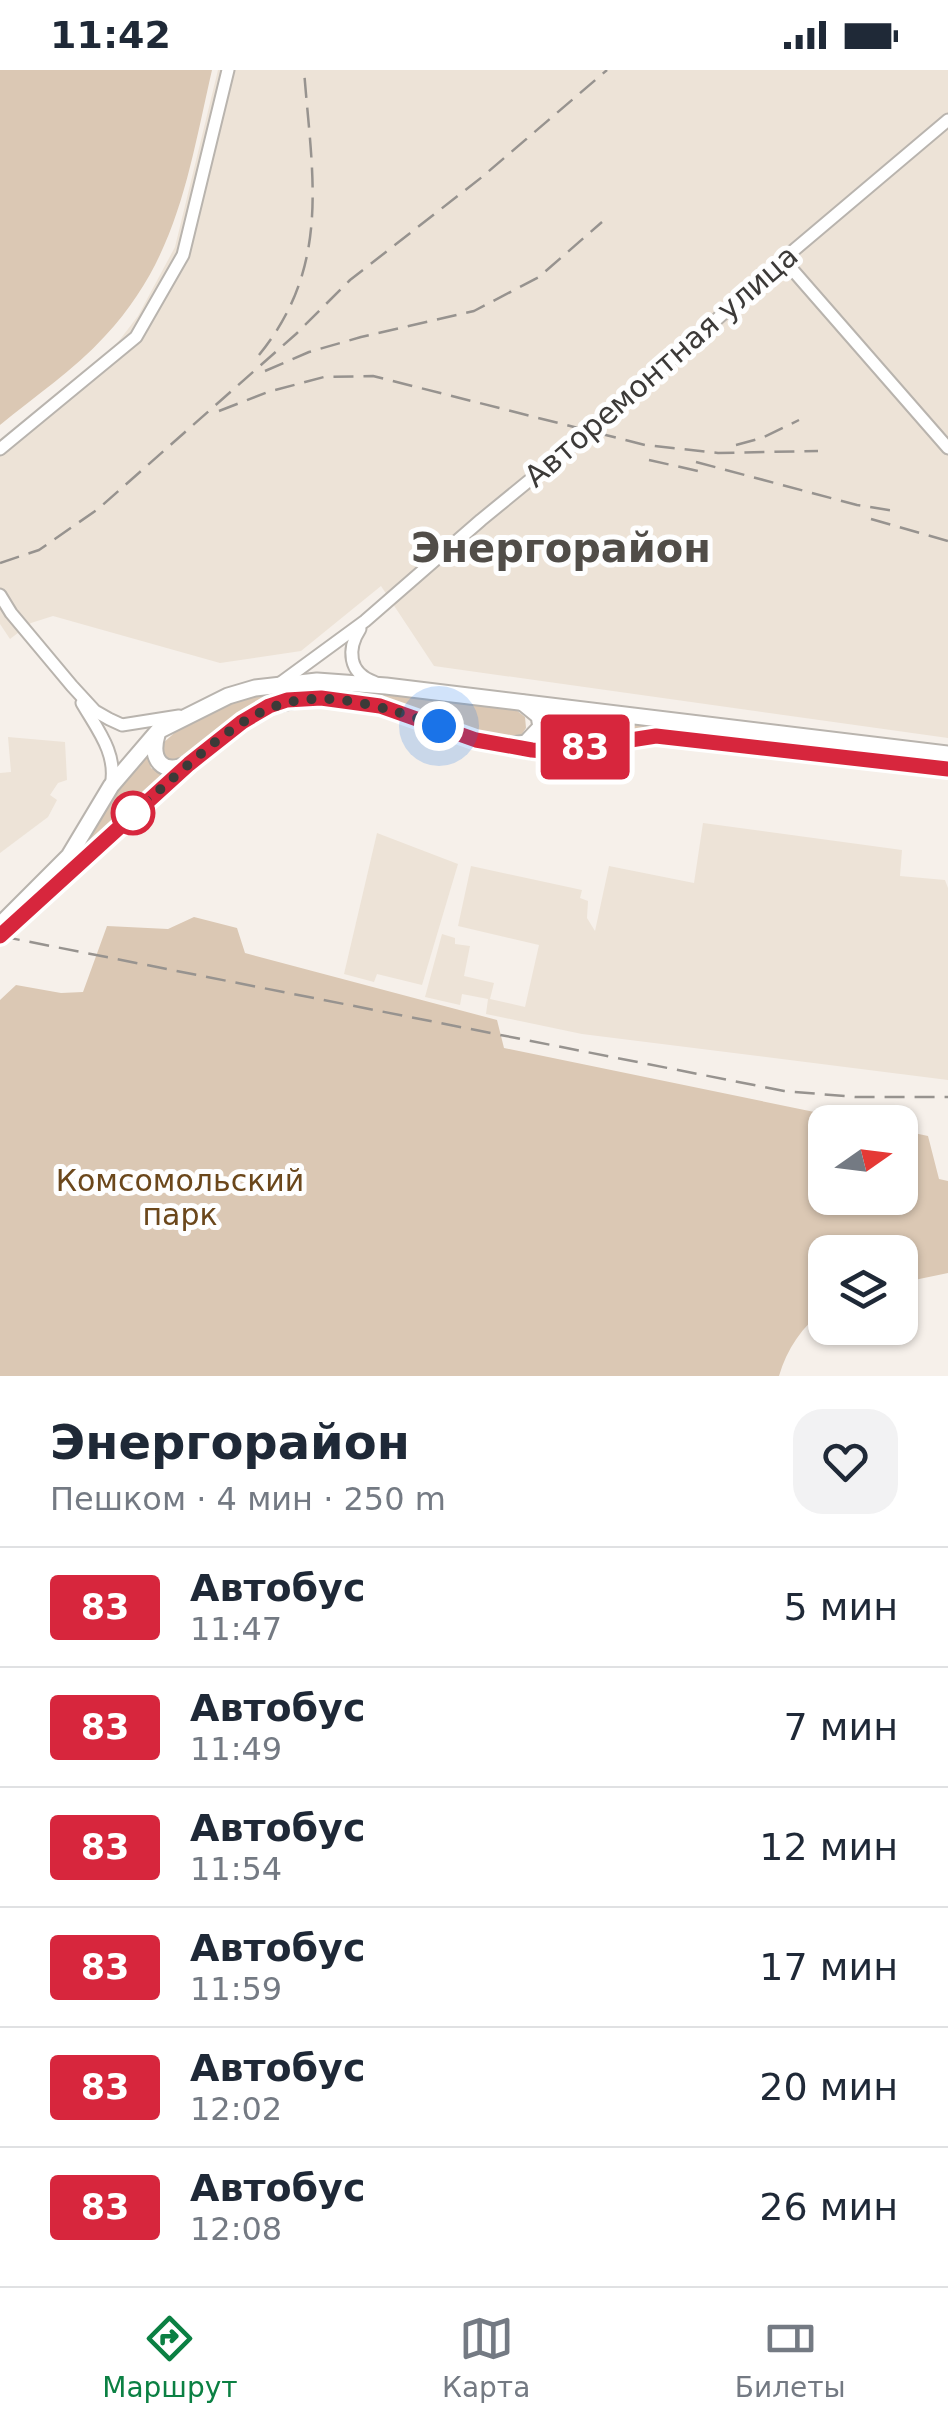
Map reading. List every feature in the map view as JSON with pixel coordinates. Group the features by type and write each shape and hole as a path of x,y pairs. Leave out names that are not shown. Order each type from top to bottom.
{"main road":[{"path":"0,925 69,856 112,786 158,731 228,696 279,684 316,681 386,686 948,754"},
{"path":"0,936 189,764 269,706 321,698 380,706 476,740 554,752 656,736 948,769"},
{"path":"504,746 526,743 540,727 533,708 517,700"},
{"path":"158,731 153,748 155,759 164,768 176,770 189,764"}],"street":[{"path":"0,449 136,338 184,254 228,70"},
{"name":"Авторемонтная улица","path":"279,684 365,621 624,403 784,259 948,120"},
{"path":"784,259 948,448"},
{"path":"0,595 95,711 122,724 188,714"},
{"path":"365,621 355,636 351,659 365,679 386,686"},
{"path":"72,686 108,746 113,762 112,786"}],"shaded area":[{"path":"218,70 948,70 948,738 434,666 381,586 301,651 220,663 53,616 31,623 10,639 0,624 0,443 115,346 138,316 175,247"},
{"path":"8,737 65,742 67,780 58,783 50,795 57,800 48,817 0,853 0,773 11,772"},
{"path":"703,823 902,850 900,876 945,880 948,1080 582,1034 486,1014 488,999 462,994 460,1005 425,997 442,934 455,938 455,944 470,946 464,976 494,983 490,999 525,1007 539,945 458,926 471,866 582,890 580,898 588,901 587,918 595,931 609,866 694,883"},
{"path":"377,833 458,864 422,985 377,974 374,982 344,974"}],"green space":[{"path":"0,70 212,70 177,211 149,276 130,306 93,348 0,425"},
{"path":"335,687 515,709 525,717 526,728 520,737 506,741 306,691 256,705 190,755 173,763 165,759 161,745 182,726 243,695"},
{"path":"544,710 695,731 644,732 537,747 548,731"},
{"path":"147,752 151,768 168,777 74,861 113,792"},
{"name":"Комсомольский парк","path":"194,917 237,928 245,953 497,1020 504,1048 808,1111 808,1215 918,1215 918,1134 928,1136 939,1179 948,1181 948,1273 918,1279 918,1235 808,1235 808,1324 796,1339 779,1376 0,1376 0,1000 16,985 61,993 83,992 107,926 168,929"}],"railway":[{"path":"259,355 282,321 298,287 307,253 313,183 304,70"},
{"path":"0,563 39,550 98,509 296,334 350,280 482,177 607,70"},
{"path":"265,371 309,352 361,337 474,311 539,277 602,222"},
{"path":"219,411 324,377 373,376 645,445 718,453 818,451"},
{"path":"736,445 762,438 799,420"},
{"path":"649,460 707,473"},
{"path":"696,462 857,505 895,511"},
{"path":"871,519 948,541"},
{"path":"0,936 784,1091 856,1097 948,1097"}],"bus line":[{"name":"83","path":"0,936 189,764 242,722 287,700 347,699 380,706 476,740 532,750 554,752 656,736 948,769"}],"district":[{"name":"Энергорайон","path":"561,548"}],"route":[{"path":"133,813 242,722 287,700 347,699 439,726"}]}
